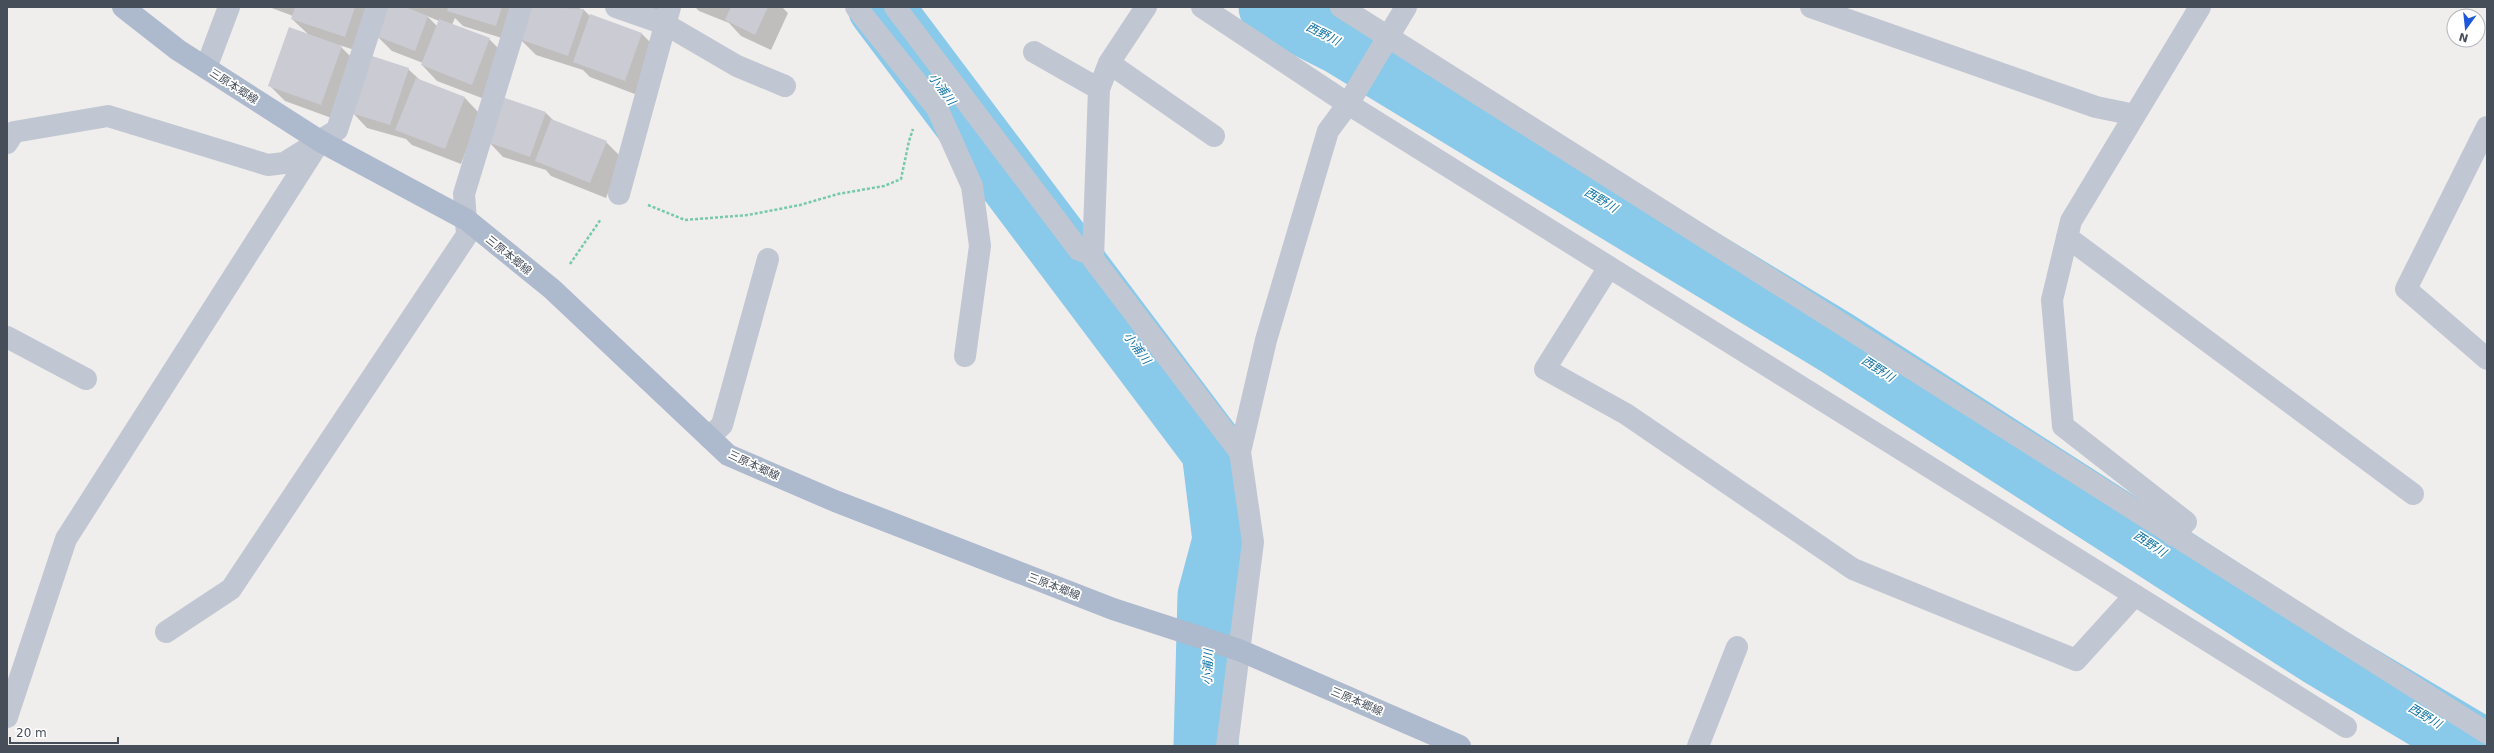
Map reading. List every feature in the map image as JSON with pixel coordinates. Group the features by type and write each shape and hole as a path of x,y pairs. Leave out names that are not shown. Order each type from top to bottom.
{"main road":[{"name":"三原本郷線","path":"123,7 178,50 320,141 467,220 552,289 728,455 835,501 1113,609 1239,650 1460,746"}],"street":[{"path":"206,68 229,7"},
{"path":"7,143 14,132 108,116 268,165 284,163 338,130 377,7"},
{"path":"166,632 231,589 467,235 464,194 522,7"},
{"path":"616,7 668,16 737,66 785,86"},
{"path":"856,7 937,108 972,186 980,246 965,356"},
{"path":"895,7 1079,250 1093,255"},
{"path":"1146,7 1109,63 1099,90 1093,258 1240,452"},
{"path":"1202,7 1348,104 2346,727"},
{"path":"1341,7 2487,733"},
{"path":"1227,746 1253,542 1240,452 1266,340 1328,131 1348,104 1406,7"},
{"path":"1811,7 2096,107 2135,115"},
{"path":"2173,535 2186,522 2063,426 2052,300 2071,221 2200,7"},
{"path":"619,194 668,16"},
{"path":"1034,52 1099,90"},
{"path":"1109,63 1214,136"},
{"path":"2487,127 2406,289 2487,359"},
{"path":"7,717 66,539 320,141"},
{"path":"2067,237 2413,494"},
{"path":"709,437 722,424 768,259"},
{"path":"1609,266 1546,369 1626,414 1853,569 2076,660 2135,595"},
{"path":"7,337 86,379"},
{"path":"1698,746 1737,647"}],"path":[{"path":"552,289 619,194 685,220 748,215 800,205 838,194 884,186 901,179 908,141 927,95"}],"building":[{"path":"295,7 355,7 345,37 291,19"},
{"path":"387,7 405,7 428,16 415,51 376,36"},
{"path":"448,7 502,7 496,26 447,11"},
{"path":"530,7 584,9 568,56 519,39"},
{"path":"731,7 768,7 755,35 725,20"},
{"path":"590,14 642,33 625,81 573,62"},
{"path":"439,19 490,38 472,85 421,65"},
{"path":"289,27 342,46 321,105 268,86"},
{"path":"369,55 409,68 390,125 351,113"},
{"path":"416,78 465,97 445,149 395,130"},
{"path":"502,97 546,112 530,157 487,142"},
{"path":"551,119 607,141 590,183 535,161"}],"waterway":[{"name":"小浦川","path":"880,7 1214,451 1225,540 1210,596 1206,746"},
{"name":"西野川","path":"1271,7 1340,42 1837,343 2319,653 2475,746"}]}
